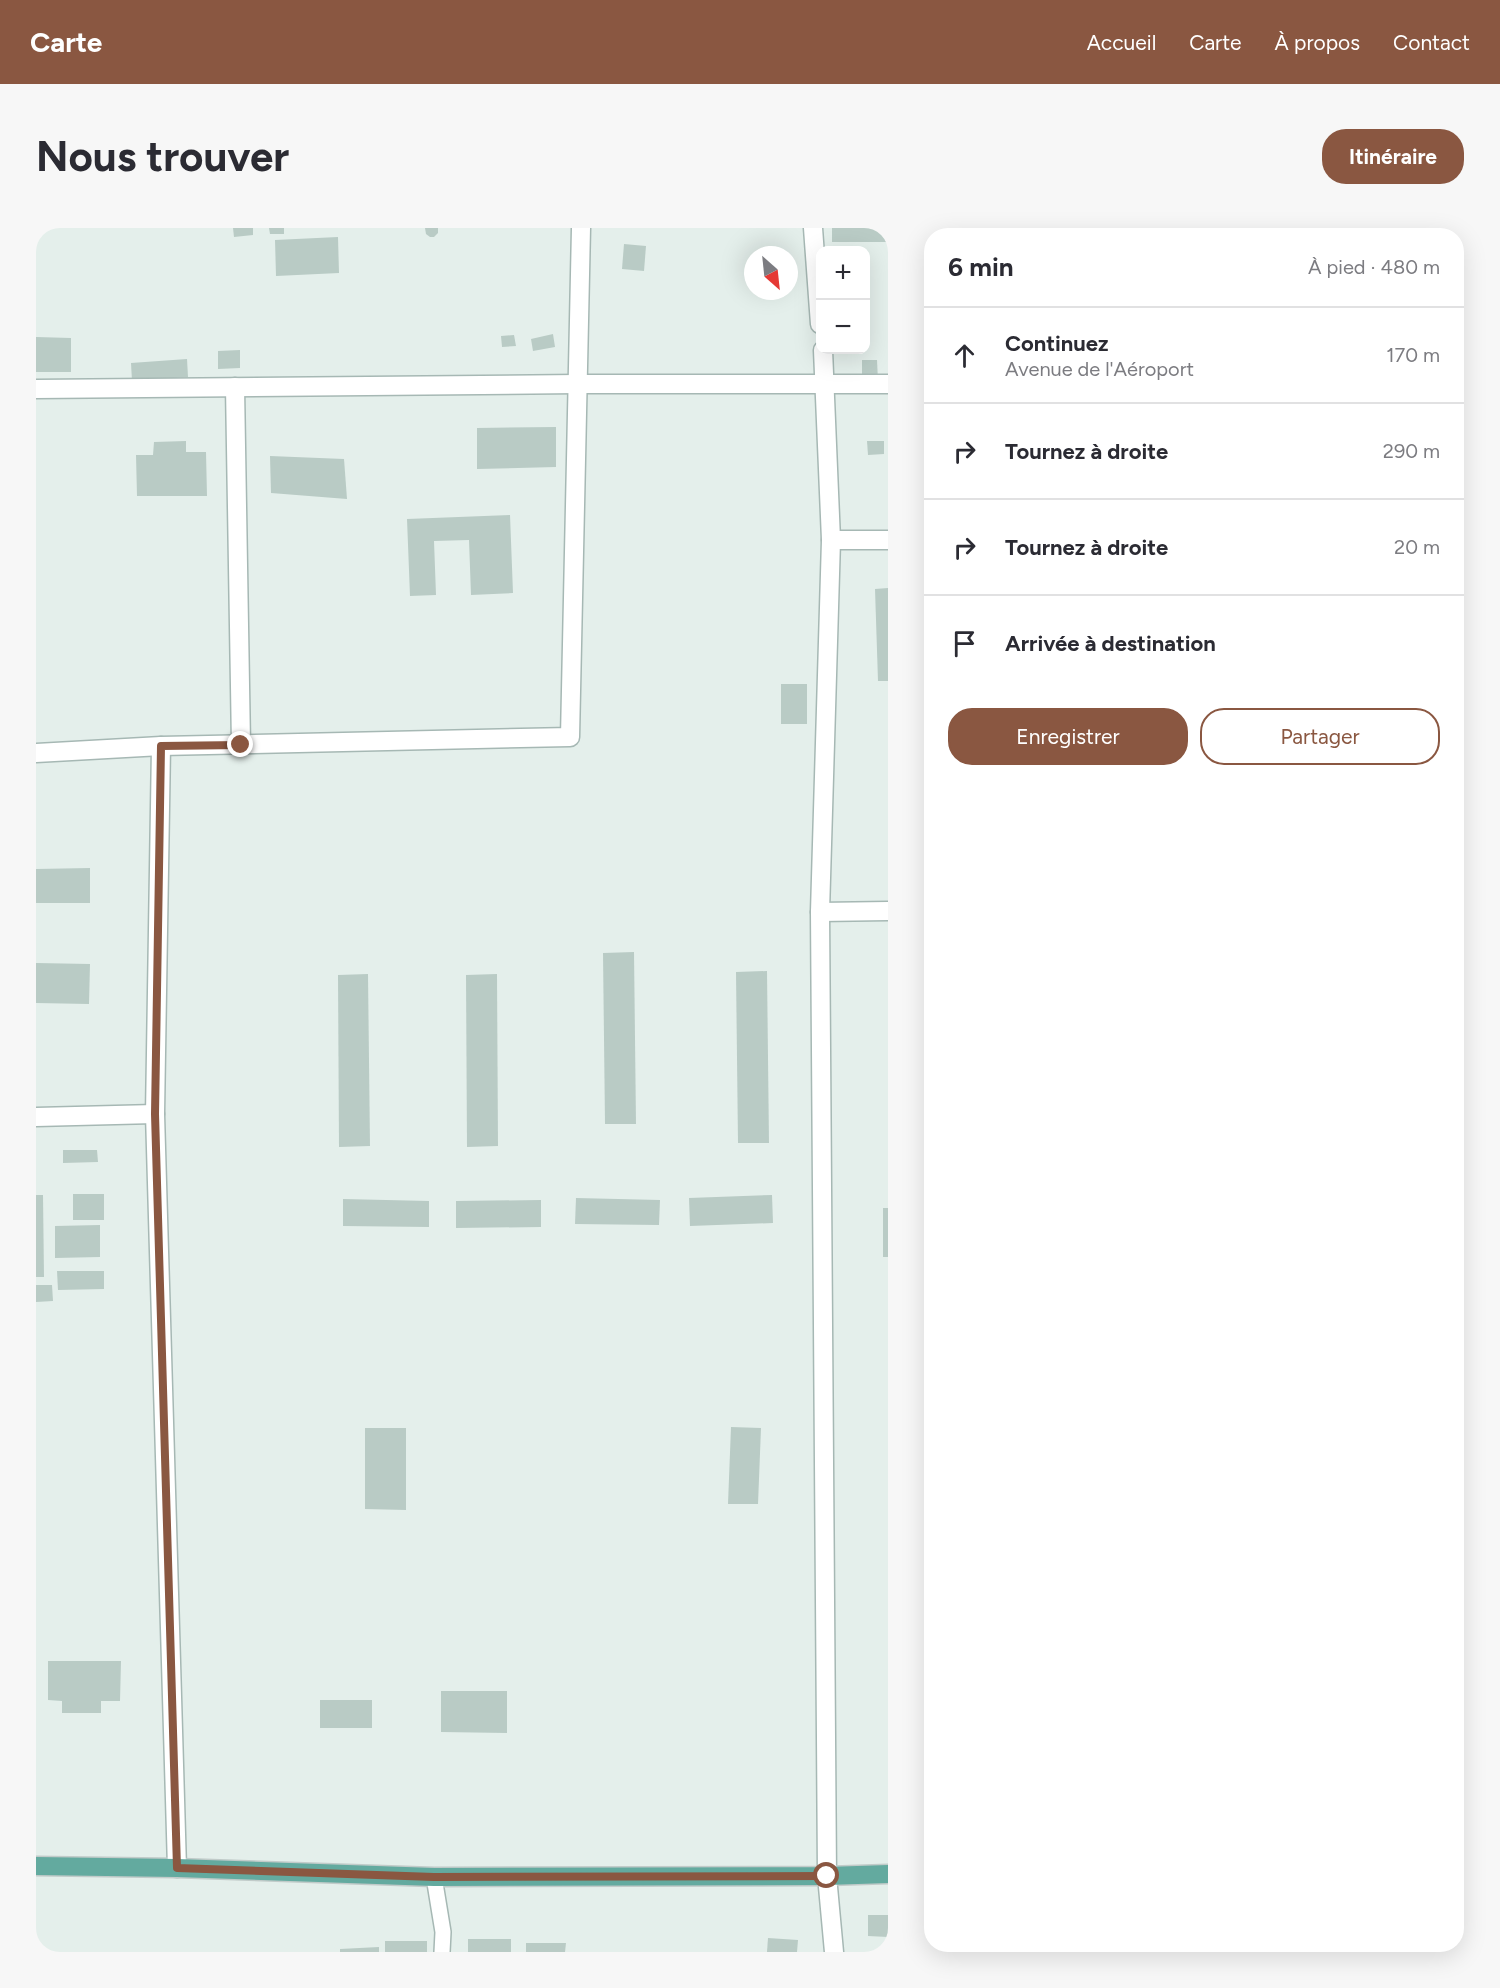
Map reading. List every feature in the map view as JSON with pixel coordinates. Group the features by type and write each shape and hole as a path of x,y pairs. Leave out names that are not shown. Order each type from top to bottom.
{"main road":[{"path":"36,1866 177,1868 434,1877 888,1874"}],"street":[{"path":"36,753 161,746 570,737 581,228"},
{"path":"813,228 818,300"},
{"path":"823,354 831,540 820,912 827,1876 834,1952"},
{"path":"36,389 578,384 888,384"},
{"path":"235,387 241,745"},
{"path":"831,540 888,540"},
{"path":"161,746 155,1114 177,1868"},
{"path":"820,912 888,911"},
{"path":"36,1117 155,1114"}],"lane":[{"path":"434,1877 443,1932 442,1952"}],"building":[{"path":"233,228 253,228 253,235 234,237"},
{"path":"269,228 284,228 284,234 270,234"},
{"path":"425,228 438,228 438,233 430,237 426,234"},
{"path":"832,228 888,228 888,242 832,242"},
{"path":"338,237 339,273 276,276 275,240"},
{"path":"624,244 646,246 644,271 622,269"},
{"path":"553,334 555,347 533,351 531,339"},
{"path":"514,335 516,346 502,347 501,336"},
{"path":"36,337 71,338 71,372 36,372"},
{"path":"240,350 240,368 218,369 218,351"},
{"path":"187,359 188,377 132,381 131,363"},
{"path":"862,360 877,360 878,381 862,381"},
{"path":"556,427 556,467 477,469 477,428"},
{"path":"186,441 186,452 206,452 207,496 137,496 136,455 153,455 154,442"},
{"path":"867,441 884,441 884,454 868,455"},
{"path":"270,456 344,459 347,499 271,493"},
{"path":"510,515 513,593 471,595 469,540 434,541 436,595 410,596 407,519"},
{"path":"888,588 888,681 878,681 875,589"},
{"path":"781,684 807,684 807,724 781,724"},
{"path":"90,868 90,903 36,903 36,869"},
{"path":"634,952 636,1124 605,1124 603,953"},
{"path":"36,963 90,964 89,1004 36,1003"},
{"path":"767,971 769,1143 738,1143 736,972"},
{"path":"368,974 370,1146 339,1147 338,975"},
{"path":"497,974 498,1146 467,1147 466,975"},
{"path":"63,1150 97,1150 98,1162 63,1163"},
{"path":"73,1194 104,1194 104,1220 73,1220"},
{"path":"36,1195 43,1195 44,1277 36,1277"},
{"path":"772,1195 773,1223 690,1226 689,1198"},
{"path":"576,1198 660,1200 659,1225 575,1224"},
{"path":"343,1199 429,1201 429,1227 343,1226"},
{"path":"541,1200 541,1227 456,1228 456,1201"},
{"path":"883,1208 888,1208 888,1257 883,1257"},
{"path":"100,1225 100,1257 55,1258 55,1226"},
{"path":"57,1271 104,1271 104,1289 58,1290"},
{"path":"36,1285 52,1285 53,1301 36,1302"},
{"path":"731,1427 761,1428 758,1504 728,1504"},
{"path":"365,1428 406,1428 406,1510 365,1509"},
{"path":"48,1661 121,1661 120,1701 101,1701 101,1713 62,1713 62,1701 48,1700"},
{"path":"441,1691 507,1691 507,1733 441,1732"},
{"path":"320,1700 372,1700 372,1728 320,1728"},
{"path":"868,1915 888,1915 888,1937 868,1936"},
{"path":"768,1938 798,1940 797,1952 767,1952"},
{"path":"468,1939 511,1939 511,1952 468,1952"},
{"path":"385,1941 427,1941 427,1952 385,1952"},
{"path":"526,1943 566,1943 565,1952 526,1952"},
{"path":"379,1947 379,1952 340,1952 340,1949"}],"route":[{"path":"241,745 161,746 155,1114 177,1868 434,1877 827,1876"}]}
